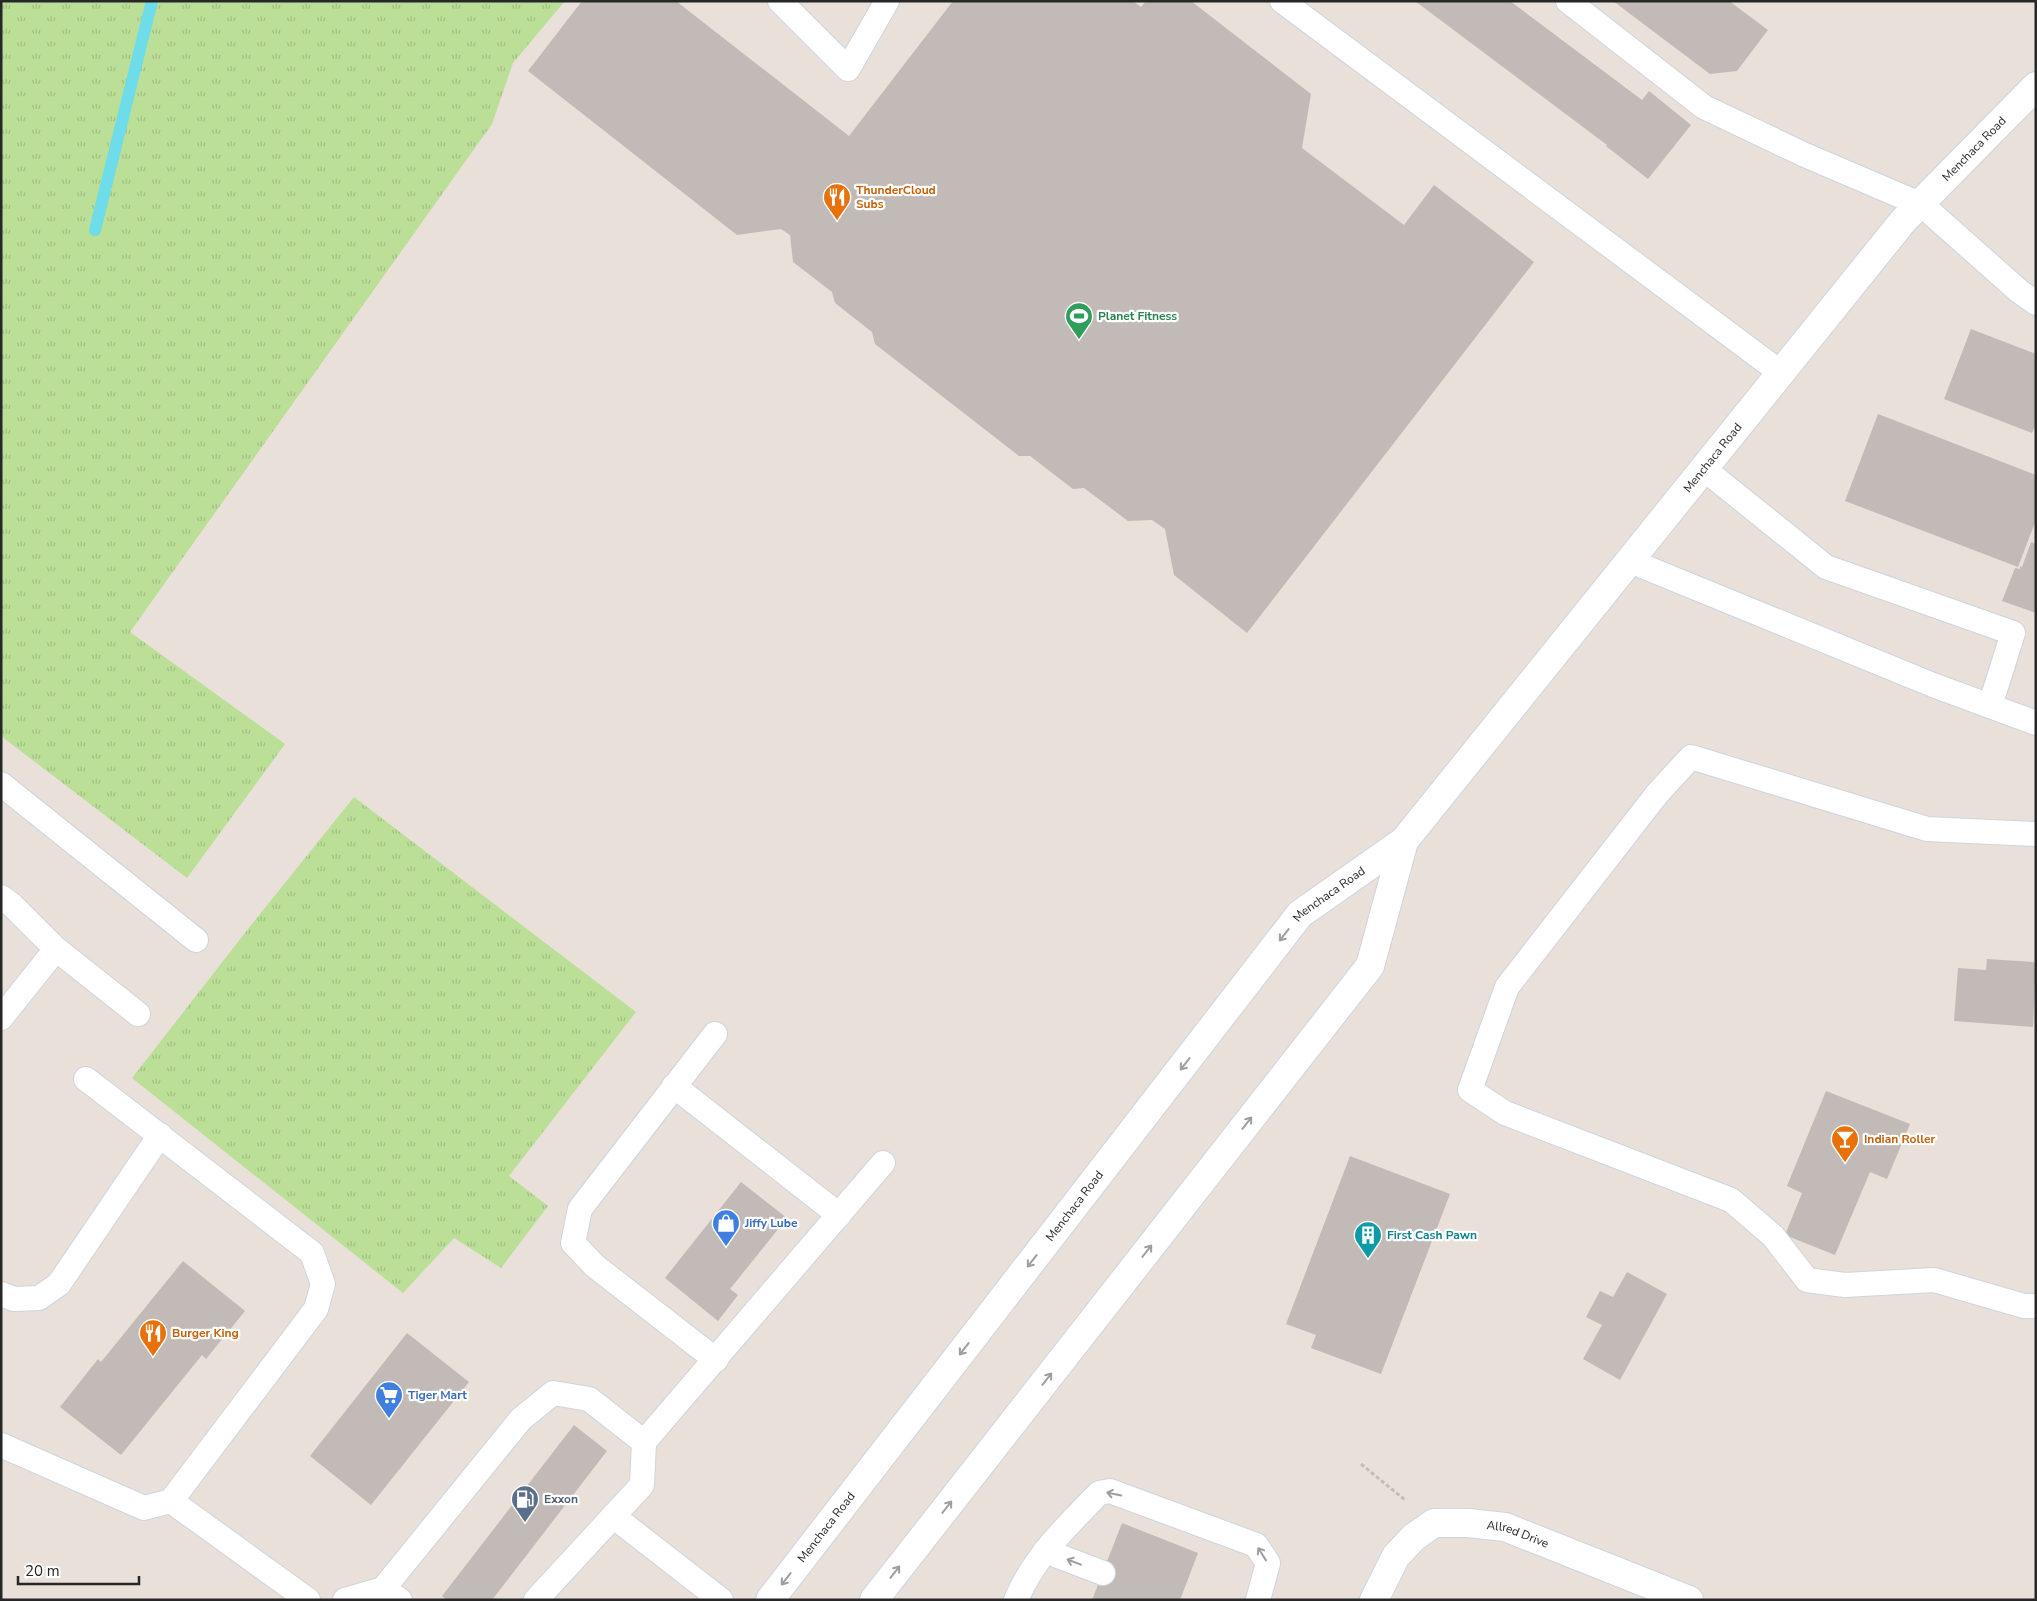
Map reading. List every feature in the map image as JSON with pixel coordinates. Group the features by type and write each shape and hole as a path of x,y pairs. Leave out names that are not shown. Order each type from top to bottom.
{"main road":[{"name":"Menchaca Road","path":"770,1600 1300,914 1404,840 1903,221 1922,205 2036,86"},
{"name":"Menchaca Road","path":"874,1600 1370,966 1404,840"},
{"path":"1374,1600 1396,1556 1414,1536 1434,1523"},
{"name":"Allred Drive","path":"1434,1523 1468,1523 1505,1527 1689,1600"}],"lane":[{"path":"780,1 848,69 887,1"},
{"path":"1282,1 1781,373"},
{"path":"1568,1 1704,107 1805,155 1922,205 2019,292 2036,303"},
{"path":"1704,469 1826,567 2013,633 1990,706"},
{"path":"1630,561 1933,685 2036,723"},
{"path":"2036,834 1928,829 1691,757 1657,794 1507,988 1470,1090 1505,1114 1731,1200 1773,1236 1807,1280 1845,1285 1934,1280 2024,1306 2036,1306"},
{"path":"1,784 196,940"},
{"path":"1,897 12,905 56,949 138,1014"},
{"path":"1,1018 56,949"},
{"path":"715,1034 580,1209 573,1243 595,1266 716,1360"},
{"path":"1,1445 144,1508 171,1501 316,1309 324,1284 312,1254 86,1079"},
{"path":"674,1086 839,1215"},
{"path":"1,1294 14,1299 39,1298 58,1284 160,1136"},
{"path":"536,1600 642,1485 644,1442 883,1163"},
{"path":"345,1600 391,1594 521,1419 553,1393 589,1399 644,1442"},
{"path":"1016,1600 1025,1579 1045,1551 1099,1493 1110,1491 1256,1545 1268,1563 1258,1600"},
{"path":"171,1501 308,1600"},
{"path":"613,1516 721,1600"},
{"path":"1045,1551 1102,1573"}],"path":[{"path":"1361,1464 1434,1523"}],"green space":[{"path":"1,1 565,1 513,63 492,124 130,632 285,744 187,878 1,736"},
{"path":"354,797 636,1012 509,1176 548,1206 501,1268 454,1238 403,1293 132,1078"}],"building":[{"path":"582,1 676,1 849,136 953,1 1133,1 1141,7 1146,1 1191,1 1311,94 1302,148 1404,225 1434,185 1534,262 1247,633 1174,575 1165,529 1152,520 1128,521 1084,488 1073,489 1030,456 1019,456 875,344 872,332 835,303 832,292 793,262 790,235 781,229 737,235 528,71"},
{"path":"1415,1 1510,1 1642,100 1649,91 1691,125 1648,179 1607,145"},
{"path":"1613,1 1729,1 1768,30 1737,71 1710,74"},
{"path":"1971,329 2036,354 2036,424 2032,433 1944,399"},
{"path":"1878,414 2036,475 2036,520 2018,567 1845,501"},
{"path":"2031,542 2036,544 2036,613 2002,601 2015,568 2020,569 2020,566 2022,567"},
{"path":"1987,959 2036,962 2033,1027 1954,1021 1958,968 1986,970"},
{"path":"1826,1091 1910,1124 1887,1179 1870,1172 1835,1255 1785,1235 1802,1193 1787,1186"},
{"name":"First Cash Pawn","path":"1350,1156 1450,1194 1381,1374 1311,1348 1316,1335 1286,1324"},
{"name":"Jiffy Lube","path":"741,1182 787,1218 730,1289 738,1295 718,1321 665,1278"},
{"name":"Burger King","path":"183,1261 245,1311 206,1359 202,1355 121,1455 60,1407 98,1359 101,1362"},
{"path":"1627,1272 1667,1294 1620,1380 1583,1359 1602,1325 1586,1317 1600,1291 1613,1297"},
{"name":"Tiger Mart","path":"407,1333 469,1382 371,1505 310,1456"},
{"name":"Exxon","path":"574,1425 607,1451 492,1600 447,1600 442,1596"},
{"path":"1122,1523 1198,1553 1180,1600 1092,1600"}],"waterway":[{"path":"95,230 152,1"}],"place":[{"name":"ThunderCloud Subs","path":"837,221"},
{"name":"Planet Fitness","path":"1079,340"},
{"name":"Indian Roller","path":"1845,1163"},
{"name":"Jiffy Lube","path":"726,1247"},
{"name":"First Cash Pawn","path":"1368,1259"},
{"name":"Burger King","path":"153,1357"},
{"name":"Tiger Mart","path":"389,1419"},
{"name":"Exxon","path":"525,1523"}]}
